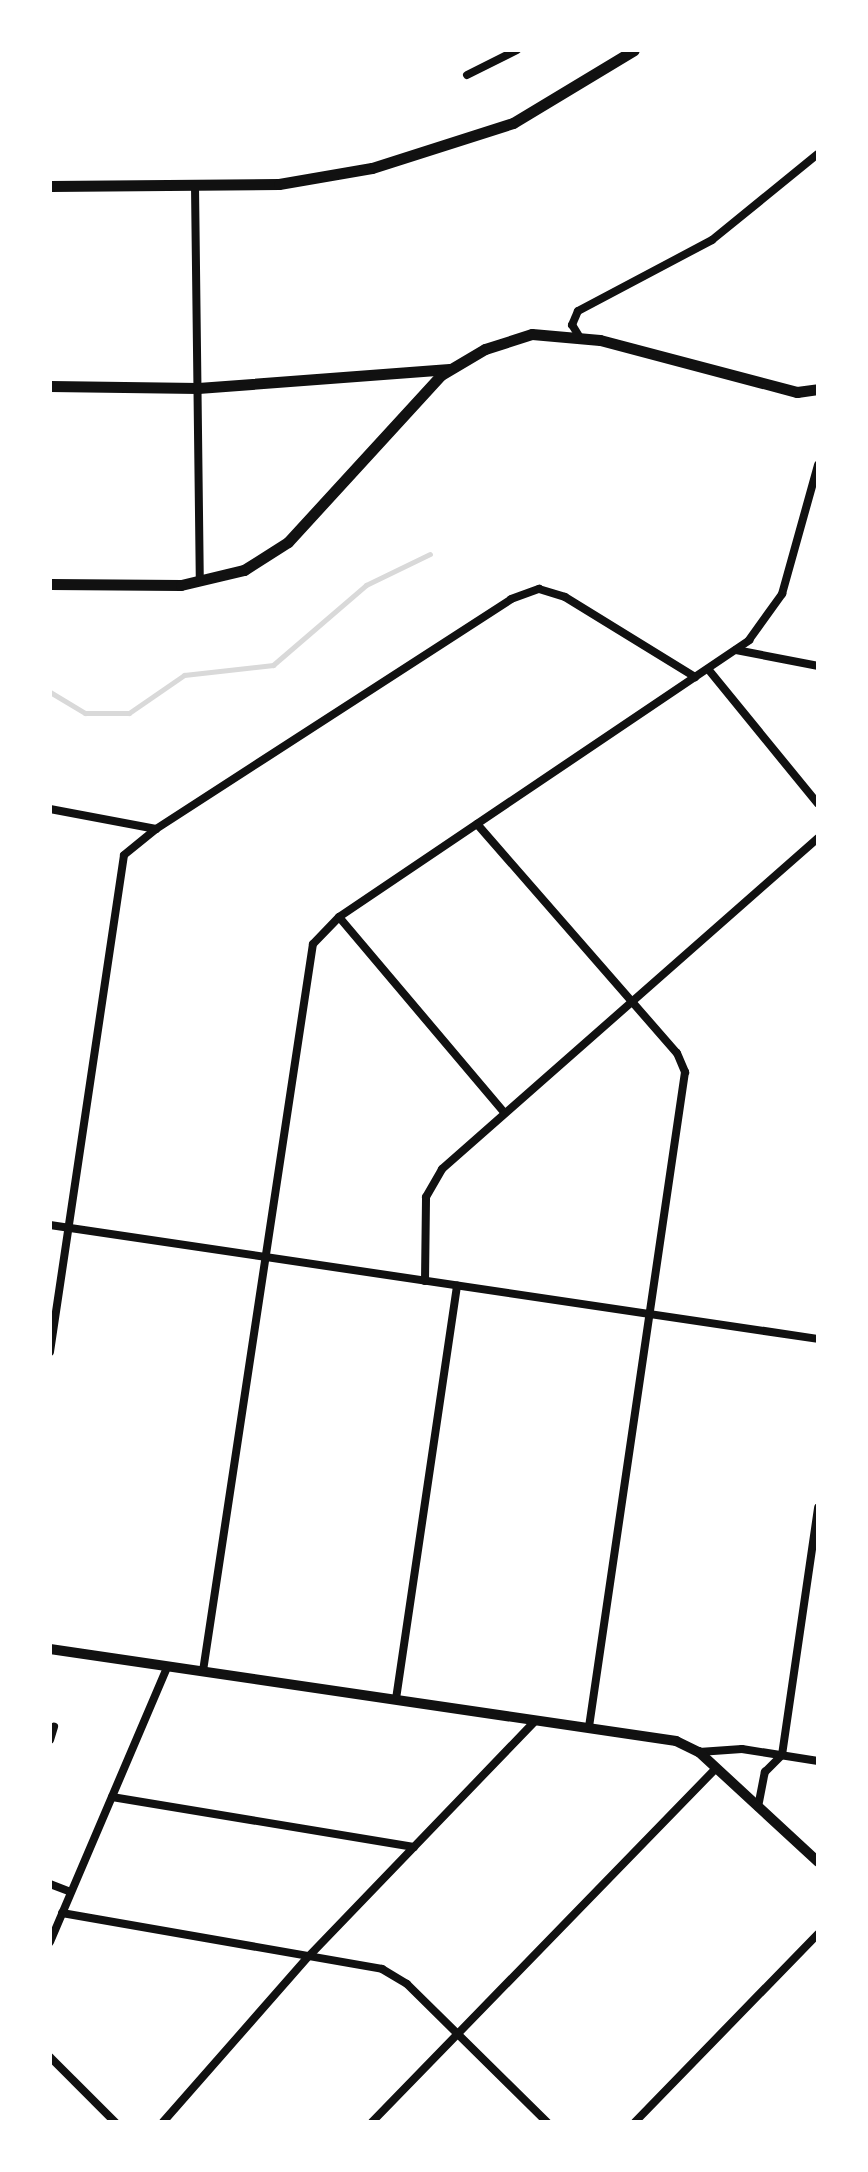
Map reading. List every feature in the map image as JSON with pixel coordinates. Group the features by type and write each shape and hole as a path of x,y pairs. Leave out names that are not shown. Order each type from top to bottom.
{"main road":[{"path":"50,186 195,186 314,180 437,152 546,106 634,50"},
{"path":"50,386 198,388 450,369 522,336 579,336 798,392 818,393"},
{"path":"50,584 200,583 244,570 288,542 450,369"}],"street":[{"path":"467,75 517,50"},
{"path":"579,336 572,321 583,308 712,240 818,154"},
{"path":"195,186 200,583"},
{"path":"202,1671 313,944 339,917 736,650 782,594 818,466"},
{"path":"50,1352 124,855 156,829 525,592 565,596 696,677"},
{"path":"736,650 818,666"},
{"path":"708,669 818,804"},
{"path":"50,809 156,829"},
{"path":"478,824 677,1053 686,1079 589,1728"},
{"path":"424,1280 423,1214 432,1182 504,1112 818,838"},
{"path":"339,917 504,1112"},
{"path":"50,1225 818,1339"},
{"path":"396,1699 457,1286"},
{"path":"758,1807 765,1772 782,1755 818,1508"},
{"path":"50,1648 676,1741 699,1752 818,1862"},
{"path":"50,1942 168,1666"},
{"path":"163,2122 309,1956 536,1720"},
{"path":"50,1740 54,1727"},
{"path":"699,1752 782,1755 818,1761"},
{"path":"372,2122 716,1768"},
{"path":"112,1797 414,1847"},
{"path":"50,1884 71,1892"},
{"path":"62,1913 309,1956 397,1976 547,2122"},
{"path":"635,2122 818,1934"},
{"path":"50,2057 115,2122"}],"waterway":[{"path":"50,692 85,713 129,713 184,675 273,665 366,585 430,554"}]}
